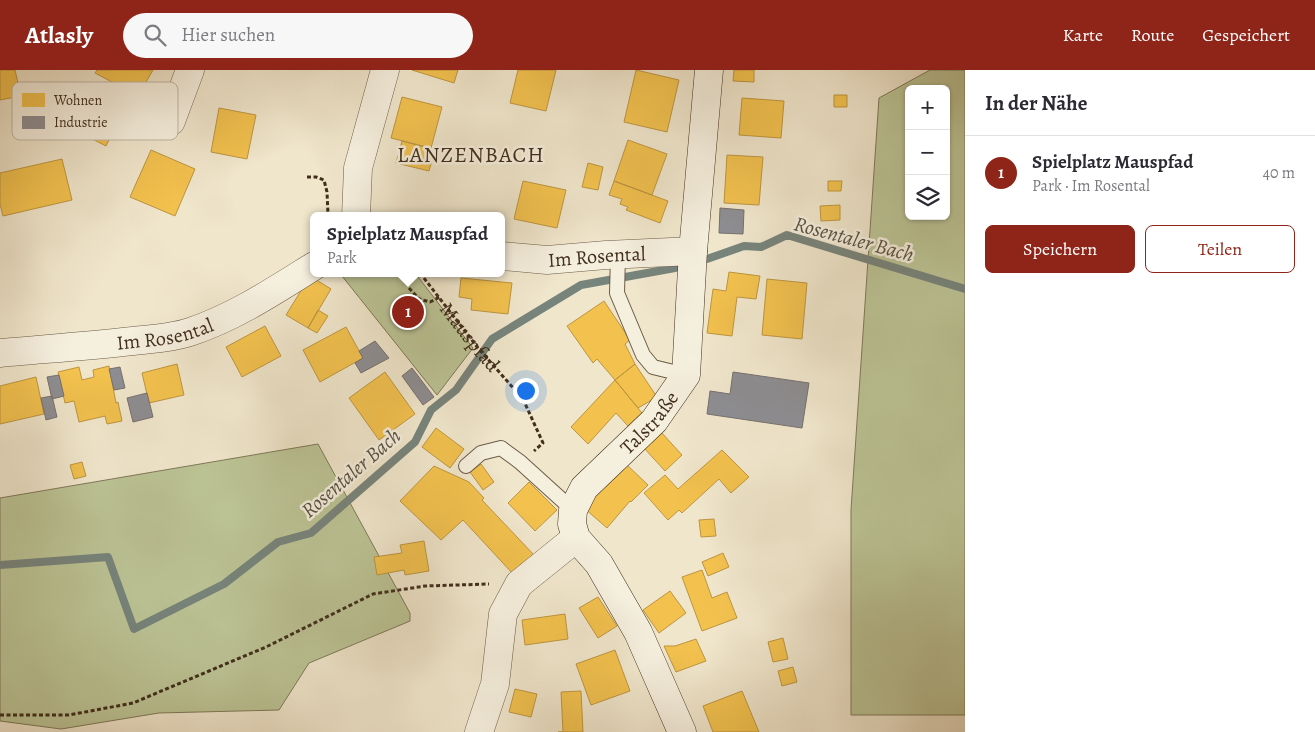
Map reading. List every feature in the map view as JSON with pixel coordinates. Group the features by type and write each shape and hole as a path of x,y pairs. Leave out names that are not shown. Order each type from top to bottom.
{"street":[{"path":"178,102 190,70"},
{"path":"356,212 358,168 385,70"},
{"name":"Talstraße","path":"573,510 584,488 654,421 686,374 693,251 709,70"},
{"name":"Im Rosental","path":"505,256 548,260 617,270 693,251"},
{"name":"Im Rosental","path":"0,353 110,344 170,337 189,332 228,317 255,303 310,269"},
{"path":"573,510 572,524 576,538 598,564 638,632 682,732"},
{"path":"480,732 496,684 503,614 519,584 576,538"}],"lane":[{"path":"617,270 617,293 643,354 653,367 686,374"},
{"path":"466,466 481,453 501,448 520,462 573,510"}],"path":[{"path":"307,177 316,177 324,180 327,186 328,211"},
{"name":"Mauspfad","path":"423,277 478,348 523,399 543,443 520,462"},
{"path":"409,288 419,299 430,302 440,297"},
{"path":"0,715 69,715 133,703 266,647 373,594 425,586 519,584"}],"green space":[{"path":"930,70 965,70 965,715 851,715 851,510 879,98"},
{"path":"343,277 418,277 473,348 437,395"},
{"path":"318,444 410,613 410,621 309,663 279,710 159,713 61,729 0,721 0,498"}],"building: Wohnen":[{"path":"0,70 15,70 18,82 12,82 12,98 0,100"},
{"path":"97,70 153,70 146,82 112,82 95,73"},
{"path":"412,70 458,70 454,83"},
{"path":"518,70 556,70 546,111 510,103"},
{"path":"636,70 679,80 667,132 624,122"},
{"path":"734,70 754,70 754,82 733,81"},
{"path":"834,95 847,95 847,107 834,107"},
{"path":"402,97 442,107 431,148 391,138"},
{"path":"742,98 784,101 781,138 739,135"},
{"path":"219,108 256,115 247,159 211,152"},
{"path":"94,140 109,140 106,146"},
{"path":"628,140 667,154 652,195 614,181"},
{"path":"402,141 435,150 429,171 396,163"},
{"path":"151,150 195,169 175,216 130,197"},
{"path":"727,155 763,157 759,205 724,203"},
{"path":"62,159 72,200 3,216 0,204 0,173"},
{"path":"588,163 603,167 598,190 582,187"},
{"path":"523,181 566,190 557,228 514,219"},
{"path":"614,181 668,201 660,223 626,210 628,207 620,204 622,199 609,195"},
{"path":"828,181 842,181 841,191 828,191"},
{"path":"840,205 840,220 821,221 820,206"},
{"path":"729,272 760,276 756,299 737,297 732,336 707,333 713,289 726,291"},
{"path":"310,276 331,289 308,328 286,315"},
{"path":"461,278 512,283 508,314 471,310 472,299 459,297"},
{"path":"767,279 807,283 802,339 762,335"},
{"path":"604,301 630,340 625,344 635,364 615,380 597,359 593,363 567,326"},
{"path":"318,310 328,316 317,333 308,328"},
{"path":"265,326 281,356 242,377 226,347"},
{"path":"346,327 363,358 320,382 303,350"},
{"path":"177,364 184,395 149,403 142,373"},
{"path":"635,364 657,397 638,408 615,380"},
{"path":"109,366 116,403 118,402 122,421 107,424 105,416 79,422 74,401 65,403 58,372 79,367 82,380 94,377 93,370"},
{"path":"385,372 415,414 379,440 349,398"},
{"path":"36,377 44,414 0,424 0,386"},
{"path":"615,380 642,413 628,426 616,413 588,444 571,427"},
{"path":"436,428 464,449 450,468 422,447"},
{"path":"661,432 682,455 665,471 644,448"},
{"path":"722,450 749,477 731,493 719,479 682,513 679,510 668,520 644,493 665,475 678,489"},
{"path":"82,462 86,476 74,479 70,465"},
{"path":"481,464 494,482 483,490 470,472"},
{"path":"626,464 648,485 630,501 607,528 584,508"},
{"path":"434,466 469,482 484,498 482,500 534,555 514,575 463,520 441,540 400,501"},
{"path":"529,482 557,510 535,531 508,503"},
{"path":"714,519 716,536 701,537 699,520"},
{"path":"424,541 429,571 405,575 404,570 377,575 374,557 402,553 400,545"},
{"path":"723,553 729,567 708,576 702,562"},
{"path":"702,570 712,598 727,592 737,618 702,631 682,577"},
{"path":"670,591 686,613 659,633 643,610"},
{"path":"598,597 617,626 598,638 579,608"},
{"path":"565,614 568,639 525,645 522,620"},
{"path":"783,638 788,659 773,662 768,642"},
{"path":"696,639 706,661 676,672 664,646 675,646"},
{"path":"615,650 630,691 591,705 576,664"},
{"path":"793,667 797,682 782,686 778,671"},
{"path":"515,689 537,694 531,717 509,712"},
{"path":"581,691 583,732 563,732 561,692"},
{"path":"742,691 759,732 713,732 703,706"}],"building: Industrie":[{"path":"720,208 744,210 743,234 719,233"},
{"path":"375,341 389,358 361,373 355,363 363,358 359,351"},
{"path":"120,367 125,388 114,390 109,369"},
{"path":"412,368 434,397 423,405 402,376"},
{"path":"733,372 809,383 802,428 707,414 710,391 730,394"},
{"path":"59,375 64,396 52,399 47,377"},
{"path":"147,393 153,417 133,422 127,398"},
{"path":"52,396 57,417 46,420 41,398"}],"waterway":[{"name":"Rosentaler Bach","path":"707,259 744,246 761,247 787,235 965,289"},
{"name":"Rosentaler Bach","path":"0,565 108,557 134,629 224,584 278,542 311,533 415,442 431,410 456,390 492,339 581,285 675,268"}],"place":[{"name":"Spielplatz Mauspfad","path":"408,312"}],"district":[{"name":"LANZENBACH","path":"471,155"}]}
